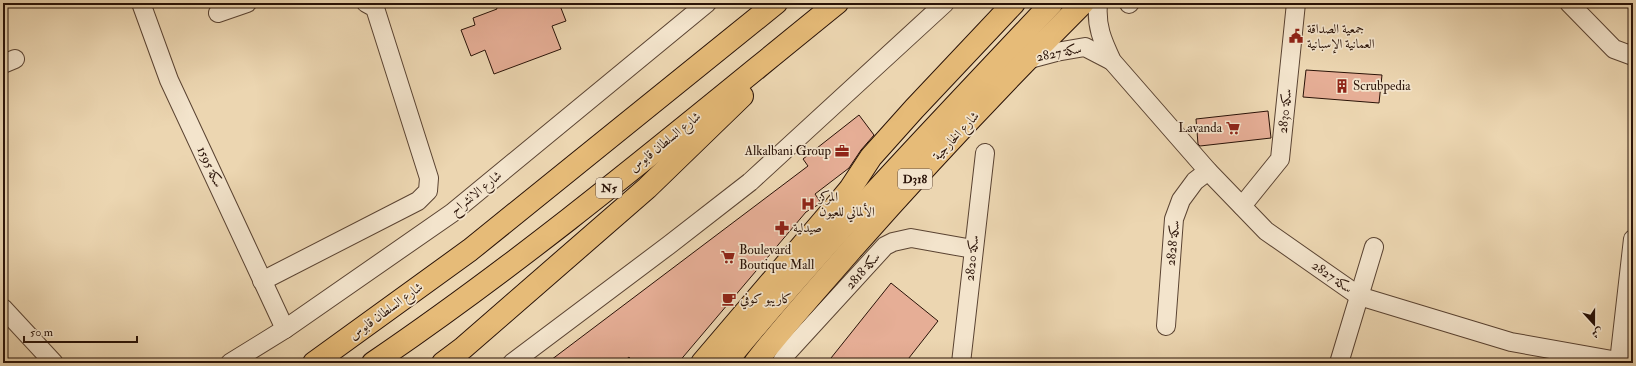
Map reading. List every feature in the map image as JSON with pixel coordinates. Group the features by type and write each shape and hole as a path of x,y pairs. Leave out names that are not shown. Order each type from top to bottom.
{"main road":[{"name":"شارع السلطان قابوس","path":"314,363 470,250 776,3"},
{"name":"شارع السلطان قابوس","path":"373,363 425,328 568,221 838,3"},
{"path":"443,363 463,348 647,188 838,3"},
{"name":"شارع الخارجية","path":"725,363 877,190 1052,3"},
{"name":"شارع الخارجية","path":"755,363 773,339 890,206 1026,60 1083,3"},
{"path":"702,363 850,189 871,158 914,109 1010,6"},
{"path":"877,190 884,170 931,111 954,67"}],"street":[{"name":"سكة 1595","path":"141,3 169,80 285,329"},
{"path":"218,13 247,3"},
{"path":"262,281 418,201 428,191 430,178 375,8 366,3"},
{"name":"شارع الانشراح","path":"230,363 285,329 452,214 707,3"},
{"path":"512,363 669,246 750,182 945,3"},
{"name":"سكة 2827","path":"1098,3 1097,22 1102,39 1112,61 1208,171 1266,231 1359,296 1511,342 1624,362"},
{"name":"سكة 2830","path":"1242,206 1280,159 1296,3"},
{"path":"1569,3 1614,50 1633,56"},
{"name":"سكة 2827","path":"1026,60 1056,52 1085,47 1112,61"},
{"name":"سكة 2820","path":"961,363 985,152"},
{"name":"سكة 2828","path":"1166,326 1174,219 1181,200 1195,181 1208,171"},
{"name":"سكة 2818","path":"781,363 787,353 885,246 897,241 911,238 973,249"},
{"path":"1624,362 1633,238"},
{"path":"1339,363 1374,247"},
{"path":"3,308 54,363"}],"building":[{"path":"495,3 559,3 566,21 552,26 561,49 494,74 485,50 471,56 461,30 475,25 473,18 497,9"},
{"name":"Scrubpedia","path":"1306,70 1382,75 1379,103 1303,97"},
{"name":"Lavanda","path":"1268,111 1271,138 1200,146 1198,144 1196,119"},
{"name":"Boulevard Boutique Mall","path":"859,115 874,135 861,150 849,168 815,194 821,203 806,212 678,363 634,363 629,357 622,363 547,363 808,166 803,159"},
{"path":"891,283 938,321 905,363 827,363"}],"place":[{"name":"جمعية الصداقة العمانية الإسبانية","path":"1296,36"},
{"name":"Scrubpedia","path":"1342,86"},
{"name":"Lavanda","path":"1233,128"},
{"name":"Alkalbani Group","path":"842,151"},
{"name":"المركز الألماني للعيون","path":"808,204"},
{"name":"صيدلية","path":"782,228"},
{"name":"Boulevard Boutique Mall","path":"728,257"},
{"name":"كاريبو كوفي","path":"729,299"}]}
